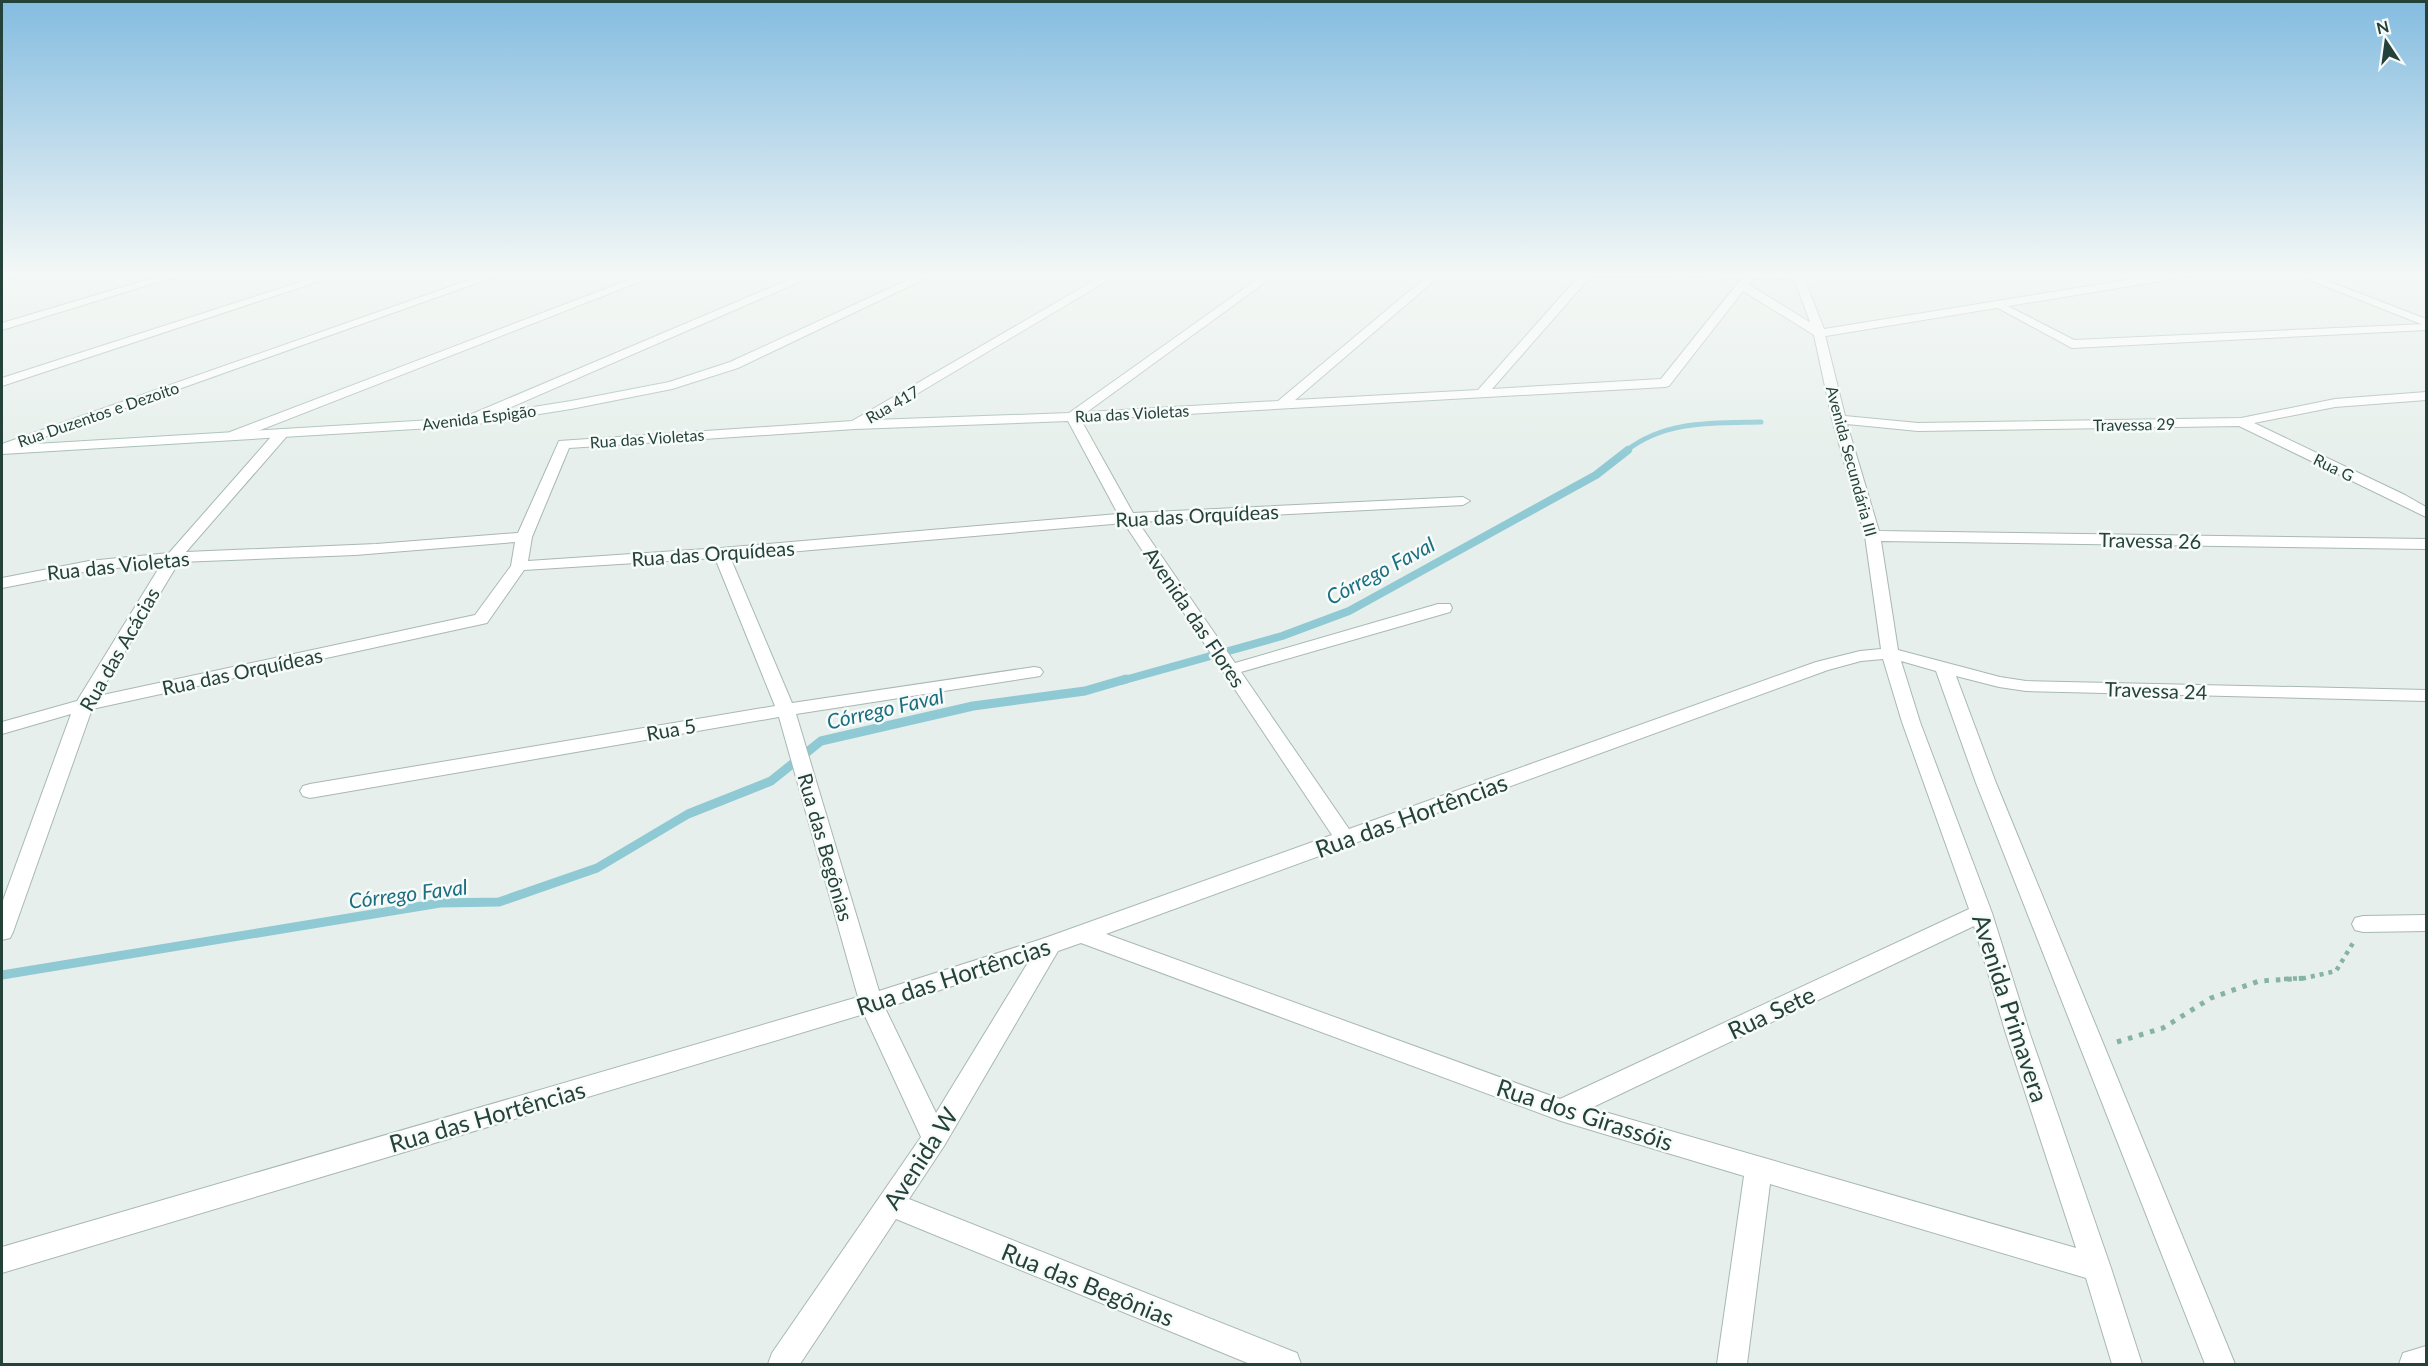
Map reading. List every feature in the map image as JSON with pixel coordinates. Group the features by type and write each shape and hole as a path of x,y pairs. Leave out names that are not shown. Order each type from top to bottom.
{"street":[{"path":"2,382 142,337"},
{"name":"Rua Duzentos e Dezoito","path":"2,449 320,337"},
{"path":"235,435 491,337"},
{"path":"465,422 665,337"},
{"name":"Avenida Espigão","path":"2,449 465,422 571,405 672,385 724,369 794,337"},
{"name":"Rua 417","path":"855,425 1006,337"},
{"path":"1072,417 1184,337"},
{"path":"1283,404 1363,337"},
{"path":"1482,393 1532,337"},
{"name":"Rua das Violetas","path":"519,566 524,537 564,444 855,425 1072,417 1665,383 1701,337"},
{"name":"Avenida Secundária III","path":"1821,337 1839,419 1874,536 1890,653"},
{"path":"2059,337 2072,344 2208,337"},
{"name":"Travessa 29","path":"1839,419 1918,427 2241,422 2335,403 2427,396"},
{"name":"Avenida das Flores","path":"1072,417 1128,518 1345,838"},
{"name":"Rua G","path":"2241,422 2427,513"},
{"name":"Rua das Acácias","path":"2,932 84,705 174,557 282,433"},
{"path":"2400,498 2427,496"},
{"name":"Rua das Orquídeas","path":"2,728 84,705 482,619 519,566 721,553 1128,518 1462,501"},
{"name":"Travessa 26","path":"1874,536 2427,544"},
{"name":"Rua das Violetas","path":"2,583 37,574 174,557 358,550 524,537"},
{"name":"Rua das Begônias","path":"721,553 786,710 871,1003 935,1138"},
{"path":"1230,670 1444,608"},
{"name":"Travessa 24","path":"1890,653 2000,682 2026,686 2427,696"},
{"name":"Rua das Hortências","path":"2,1260 871,1003 1082,934 1822,666 1860,656 1890,653"},
{"name":"Avenida Primavera","path":"1890,653 1911,722 1981,914 2127,1365"},
{"path":"1944,667 1986,783 2220,1365"},
{"name":"Rua 5","path":"310,791 786,710 1034,672"},
{"name":"Rua Sete","path":"1562,1110 1981,914"},
{"path":"2362,924 2427,923"},
{"name":"Rua dos Girassóis","path":"1082,934 1562,1110 2097,1268"},
{"name":"Avenida W","path":"783,1365 935,1138 1050,945"},
{"path":"1732,1365 1759,1167"},
{"name":"Rua das Begônias","path":"890,1204 1286,1365"},
{"path":"2414,1365 2427,1361"}],"path":[{"path":"2092,1050 2163,1028 2211,998 2259,981 2305,978 2336,971 2362,924"}],"waterway":[{"name":"Córrego Faval","path":"1626,451 1641,441 1673,428 1708,423 1761,422"},
{"name":"Córrego Faval","path":"1121,681 1282,636 1349,611 1596,475 1628,450"},
{"name":"Córrego Faval","path":"2,975 440,903 499,902 597,868 688,814 771,781 821,741 973,706 1085,691 1126,679"}]}
